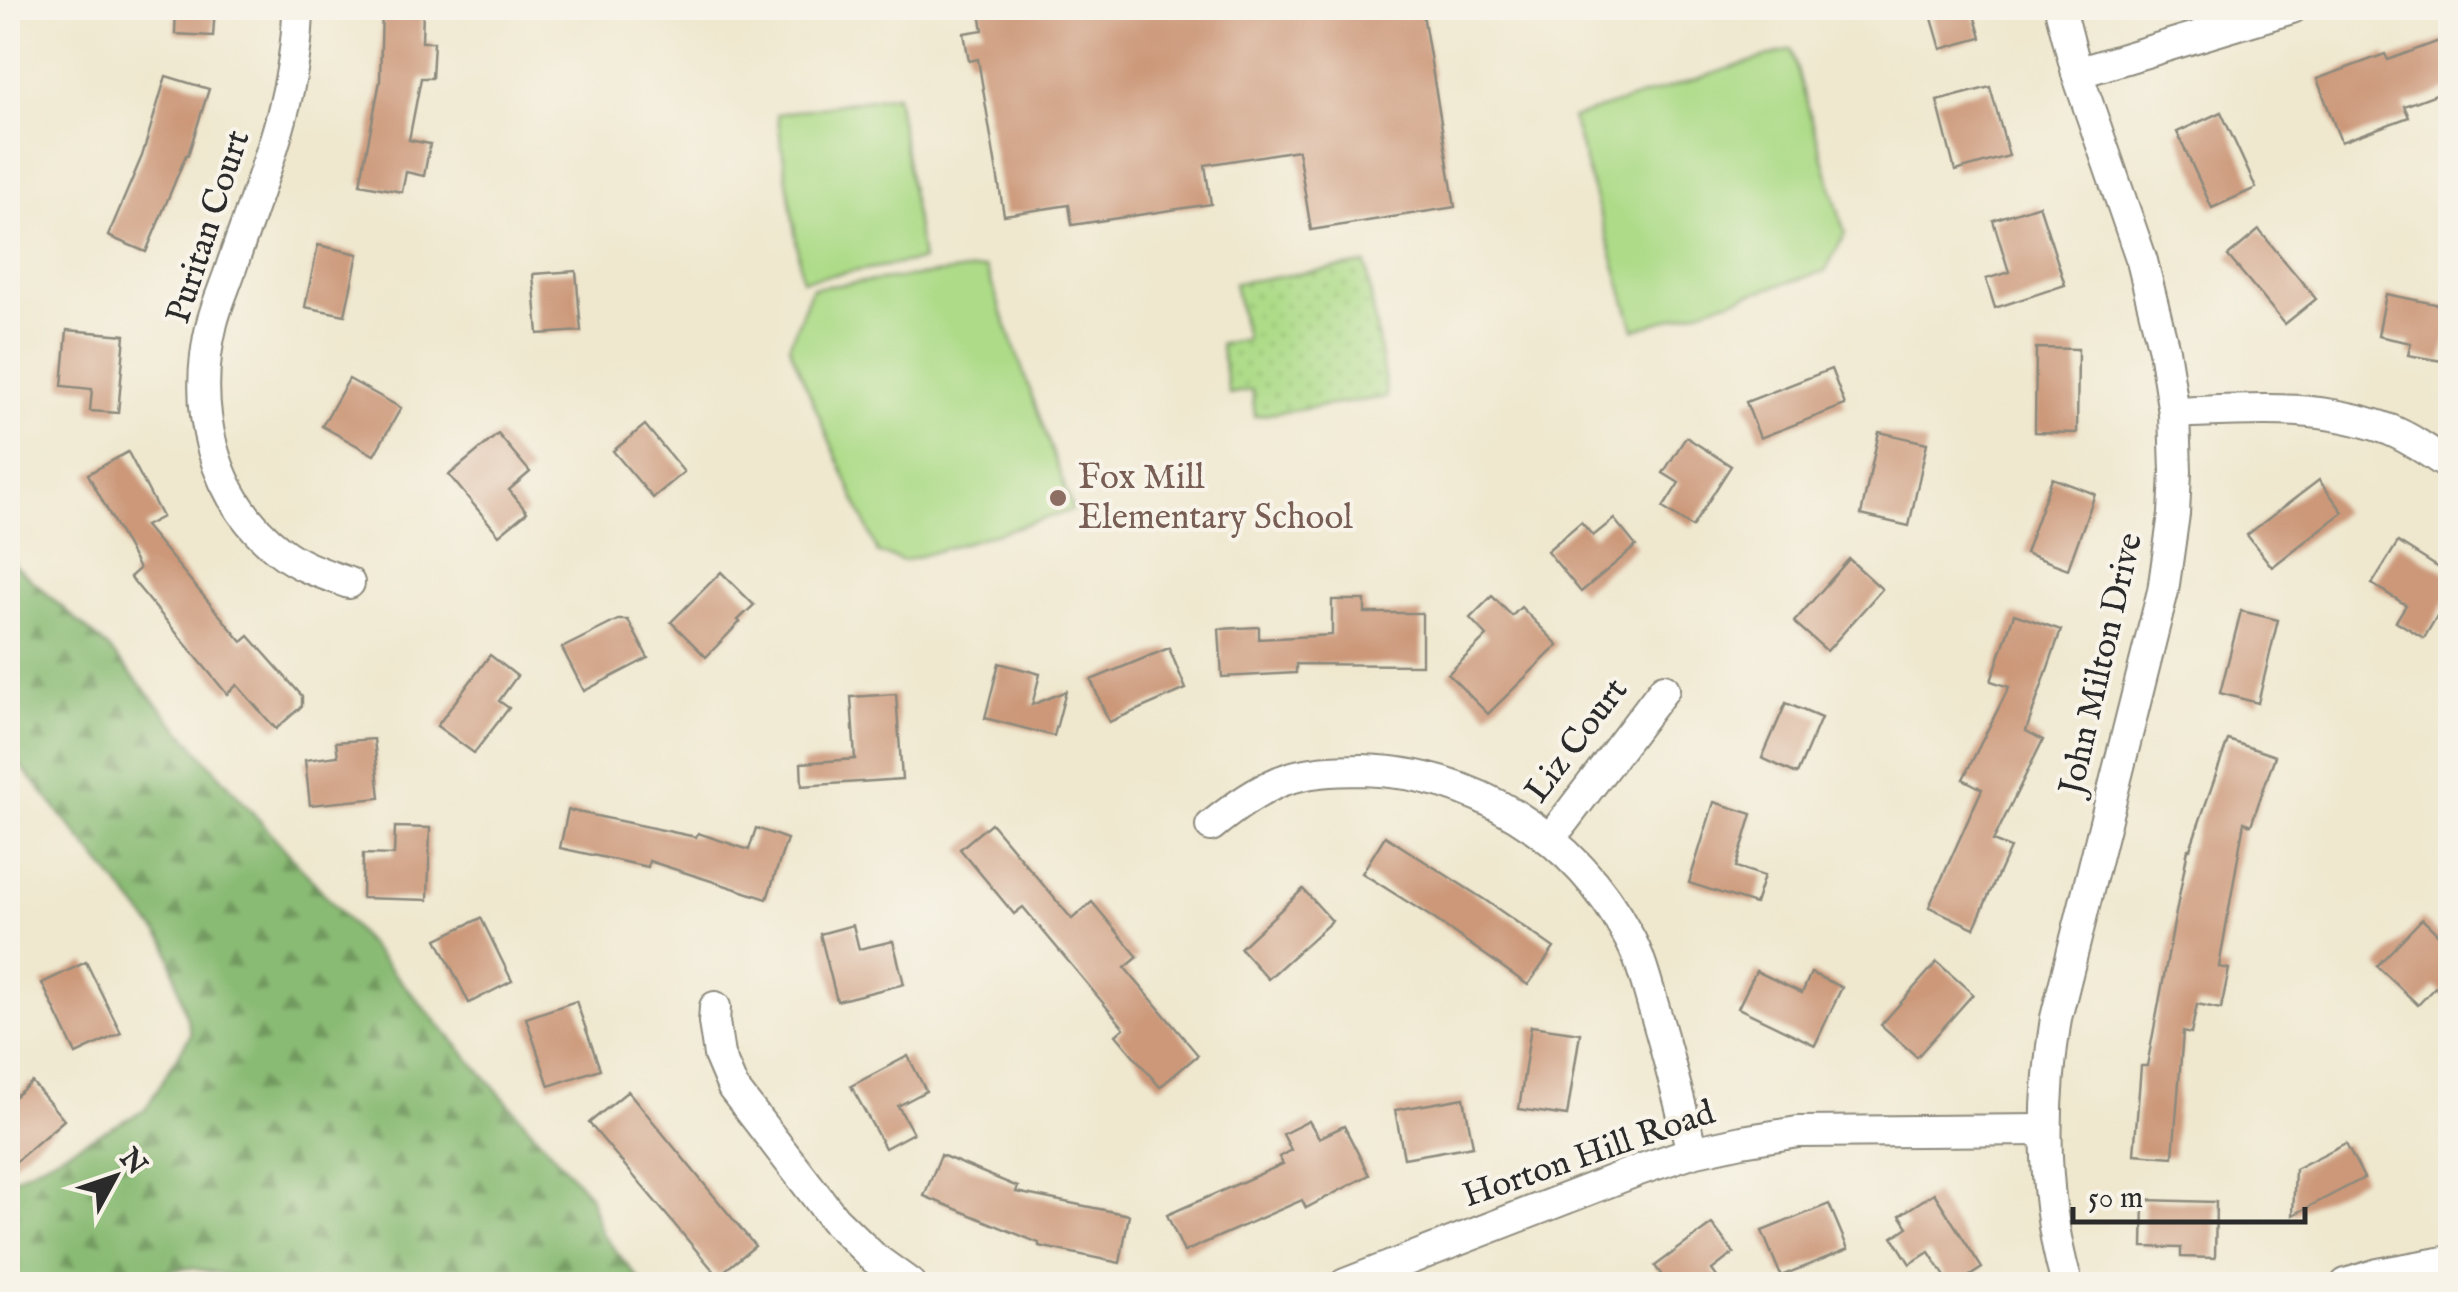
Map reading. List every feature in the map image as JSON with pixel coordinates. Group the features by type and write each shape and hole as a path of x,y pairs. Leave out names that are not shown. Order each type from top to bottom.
{"street":[{"name":"Puritan Court","path":"298,8 294,67 280,124 212,324 204,388 207,430 218,469 236,504 254,527 281,552 311,570 348,583"},
{"name":"John Milton Drive","path":"2060,8 2077,73 2142,261 2164,350 2174,413 2176,471 2163,591 2048,1062 2045,1130 2051,1205 2068,1284"},
{"path":"2077,73 2292,8"},
{"path":"2174,413 2285,408 2348,417 2392,431 2450,466"},
{"name":"Liz Court","path":"1550,838 1664,689"},
{"path":"1211,826 1243,800 1282,780 1338,770 1388,771 1429,778 1476,794 1521,817 1550,838 1580,868 1629,936 1663,1036 1692,1152"},
{"path":"715,1008 719,1055 733,1088 834,1218 874,1258 910,1284"},
{"name":"Horton Hill Road","path":"1345,1284 1638,1170 1742,1141 1798,1132 2045,1130"},
{"path":"2346,1284 2450,1261"}],"green space":[{"path":"1791,49 1845,234 1825,271 1634,330 1572,118"},
{"path":"896,95 922,260 802,280 777,114"},
{"path":"1366,264 1387,397 1255,416 1252,390 1229,394 1220,344 1246,339 1234,283"},
{"path":"986,268 1073,510 904,561 878,553 789,346 812,288"},
{"path":"8,559 108,648 589,1195 602,1234 643,1284 275,1284 190,1268 71,1284 8,1284 8,1181 145,1110 191,1034 167,944 8,750"}],"building":[{"path":"176,8 215,8 213,36 175,34"},
{"path":"382,8 423,8 422,42 434,42 432,78 421,78 409,140 430,144 424,176 406,172 402,192 360,184 380,81"},
{"path":"979,8 1422,8 1455,207 1311,230 1298,150 1205,165 1211,204 1072,225 1069,205 1004,215 978,59 969,61 964,33 983,30"},
{"path":"1929,8 1972,8 1981,38 1941,49"},
{"path":"2450,37 2450,89 2404,106 2409,117 2341,142 2317,79 2385,54 2388,60"},
{"path":"166,76 209,89 188,155 146,252 108,236 142,156"},
{"path":"1990,87 2009,156 1955,171 1937,101"},
{"path":"2221,112 2256,188 2212,208 2177,132"},
{"path":"2039,205 2065,285 1995,308 1986,279 2009,272 1993,220"},
{"path":"2259,230 2316,299 2285,324 2228,256"},
{"path":"318,245 358,254 345,315 305,307"},
{"path":"576,271 581,331 538,334 533,274"},
{"path":"2386,294 2450,307 2442,361 2408,355 2411,343 2378,336"},
{"path":"67,330 125,335 118,413 90,411 92,389 62,386"},
{"path":"2036,348 2078,349 2077,433 2035,432"},
{"path":"1831,369 1845,405 1760,438 1746,402"},
{"path":"349,379 401,408 374,455 322,426"},
{"path":"645,425 684,472 653,498 613,451"},
{"path":"1879,432 1927,443 1909,526 1861,515"},
{"path":"498,434 530,472 509,490 527,512 499,535 449,475"},
{"path":"1686,437 1731,466 1692,527 1663,508 1679,483 1663,473"},
{"path":"128,452 162,517 145,526 242,642 249,636 302,696 302,706 276,729 237,685 227,694 130,577 139,569 88,474"},
{"path":"2052,478 2095,494 2068,569 2025,553"},
{"path":"2319,480 2343,512 2272,567 2247,535"},
{"path":"1614,519 1636,546 1581,592 1547,551 1581,522 1593,536"},
{"path":"2398,542 2450,575 2450,594 2424,638 2396,621 2406,605 2372,584"},
{"path":"1849,559 1882,589 1827,651 1794,622"},
{"path":"721,572 754,605 706,657 671,622"},
{"path":"1492,596 1512,616 1521,607 1558,645 1488,714 1448,674 1487,636 1470,618"},
{"path":"1332,600 1365,600 1365,613 1422,613 1422,665 1296,664 1296,673 1222,677 1219,629 1259,627 1259,639 1332,635"},
{"path":"2241,611 2278,620 2258,703 2220,693"},
{"path":"2014,614 2061,630 2026,731 2043,740 1993,841 2010,848 1974,928 1929,907 1982,789 1963,779 2009,687 1991,681"},
{"path":"618,620 628,620 648,658 584,691 562,648"},
{"path":"1169,648 1186,689 1109,722 1091,680"},
{"path":"490,655 517,676 499,701 509,708 474,753 437,726"},
{"path":"999,663 1040,674 1032,705 1066,691 1054,736 985,718"},
{"path":"896,694 902,779 802,786 801,763 855,759 851,697"},
{"path":"1786,703 1821,718 1797,774 1762,758"},
{"path":"374,739 380,798 310,805 305,760 338,756 336,742"},
{"path":"2228,740 2275,756 2251,825 2244,822 2219,967 2229,969 2221,1009 2197,1004 2191,1034 2183,1032 2173,1157 2134,1154 2141,1066 2147,1066 2188,849"},
{"path":"1714,802 1752,814 1736,867 1764,876 1755,904 1689,883"},
{"path":"568,810 696,837 698,833 749,850 756,828 787,839 767,899 649,861 648,867 560,848"},
{"path":"991,823 1072,919 1092,902 1138,957 1125,968 1198,1055 1160,1087 1116,1035 1124,1028 1023,907 1014,914 960,849"},
{"path":"395,827 430,828 428,900 362,898 363,854 394,855"},
{"path":"1385,836 1554,948 1528,985 1362,873"},
{"path":"1303,889 1332,921 1268,979 1240,948"},
{"path":"481,918 512,981 469,1003 437,939"},
{"path":"2422,919 2450,946 2450,1002 2435,987 2418,1005 2377,966"},
{"path":"853,925 859,949 893,941 904,984 837,1001 820,934"},
{"path":"86,962 121,1033 76,1054 42,983"},
{"path":"1937,962 1973,994 1917,1057 1881,1025"},
{"path":"1756,971 1802,993 1811,973 1842,987 1815,1045 1738,1008"},
{"path":"576,1001 600,1069 549,1086 526,1018"},
{"path":"1531,1026 1580,1033 1567,1116 1519,1109"},
{"path":"908,1056 926,1091 898,1106 913,1133 885,1148 851,1086"},
{"path":"32,1082 64,1120 8,1168 8,1102"},
{"path":"628,1091 755,1246 718,1276 589,1123"},
{"path":"1464,1098 1473,1146 1404,1158 1395,1110"},
{"path":"1309,1121 1319,1138 1344,1126 1369,1175 1306,1208 1302,1200 1184,1252 1167,1215 1283,1164 1279,1157 1291,1150 1283,1134"},
{"path":"2346,1143 2364,1178 2293,1215 2295,1169"},
{"path":"941,1155 1018,1187 1016,1192 1129,1215 1120,1263 1039,1246 924,1196"},
{"path":"1934,1193 1982,1268 1957,1284 1950,1284 1929,1252 1910,1264 1893,1237 1908,1227 1900,1215"},
{"path":"2144,1200 2216,1202 2215,1258 2181,1257 2181,1248 2143,1247"},
{"path":"1829,1204 1848,1249 1781,1276 1762,1231"},
{"path":"1712,1224 1734,1253 1712,1270 1722,1284 1668,1284 1655,1266"}],"place":[{"name":"Fox Mill Elementary School","path":"1058,498"}]}
